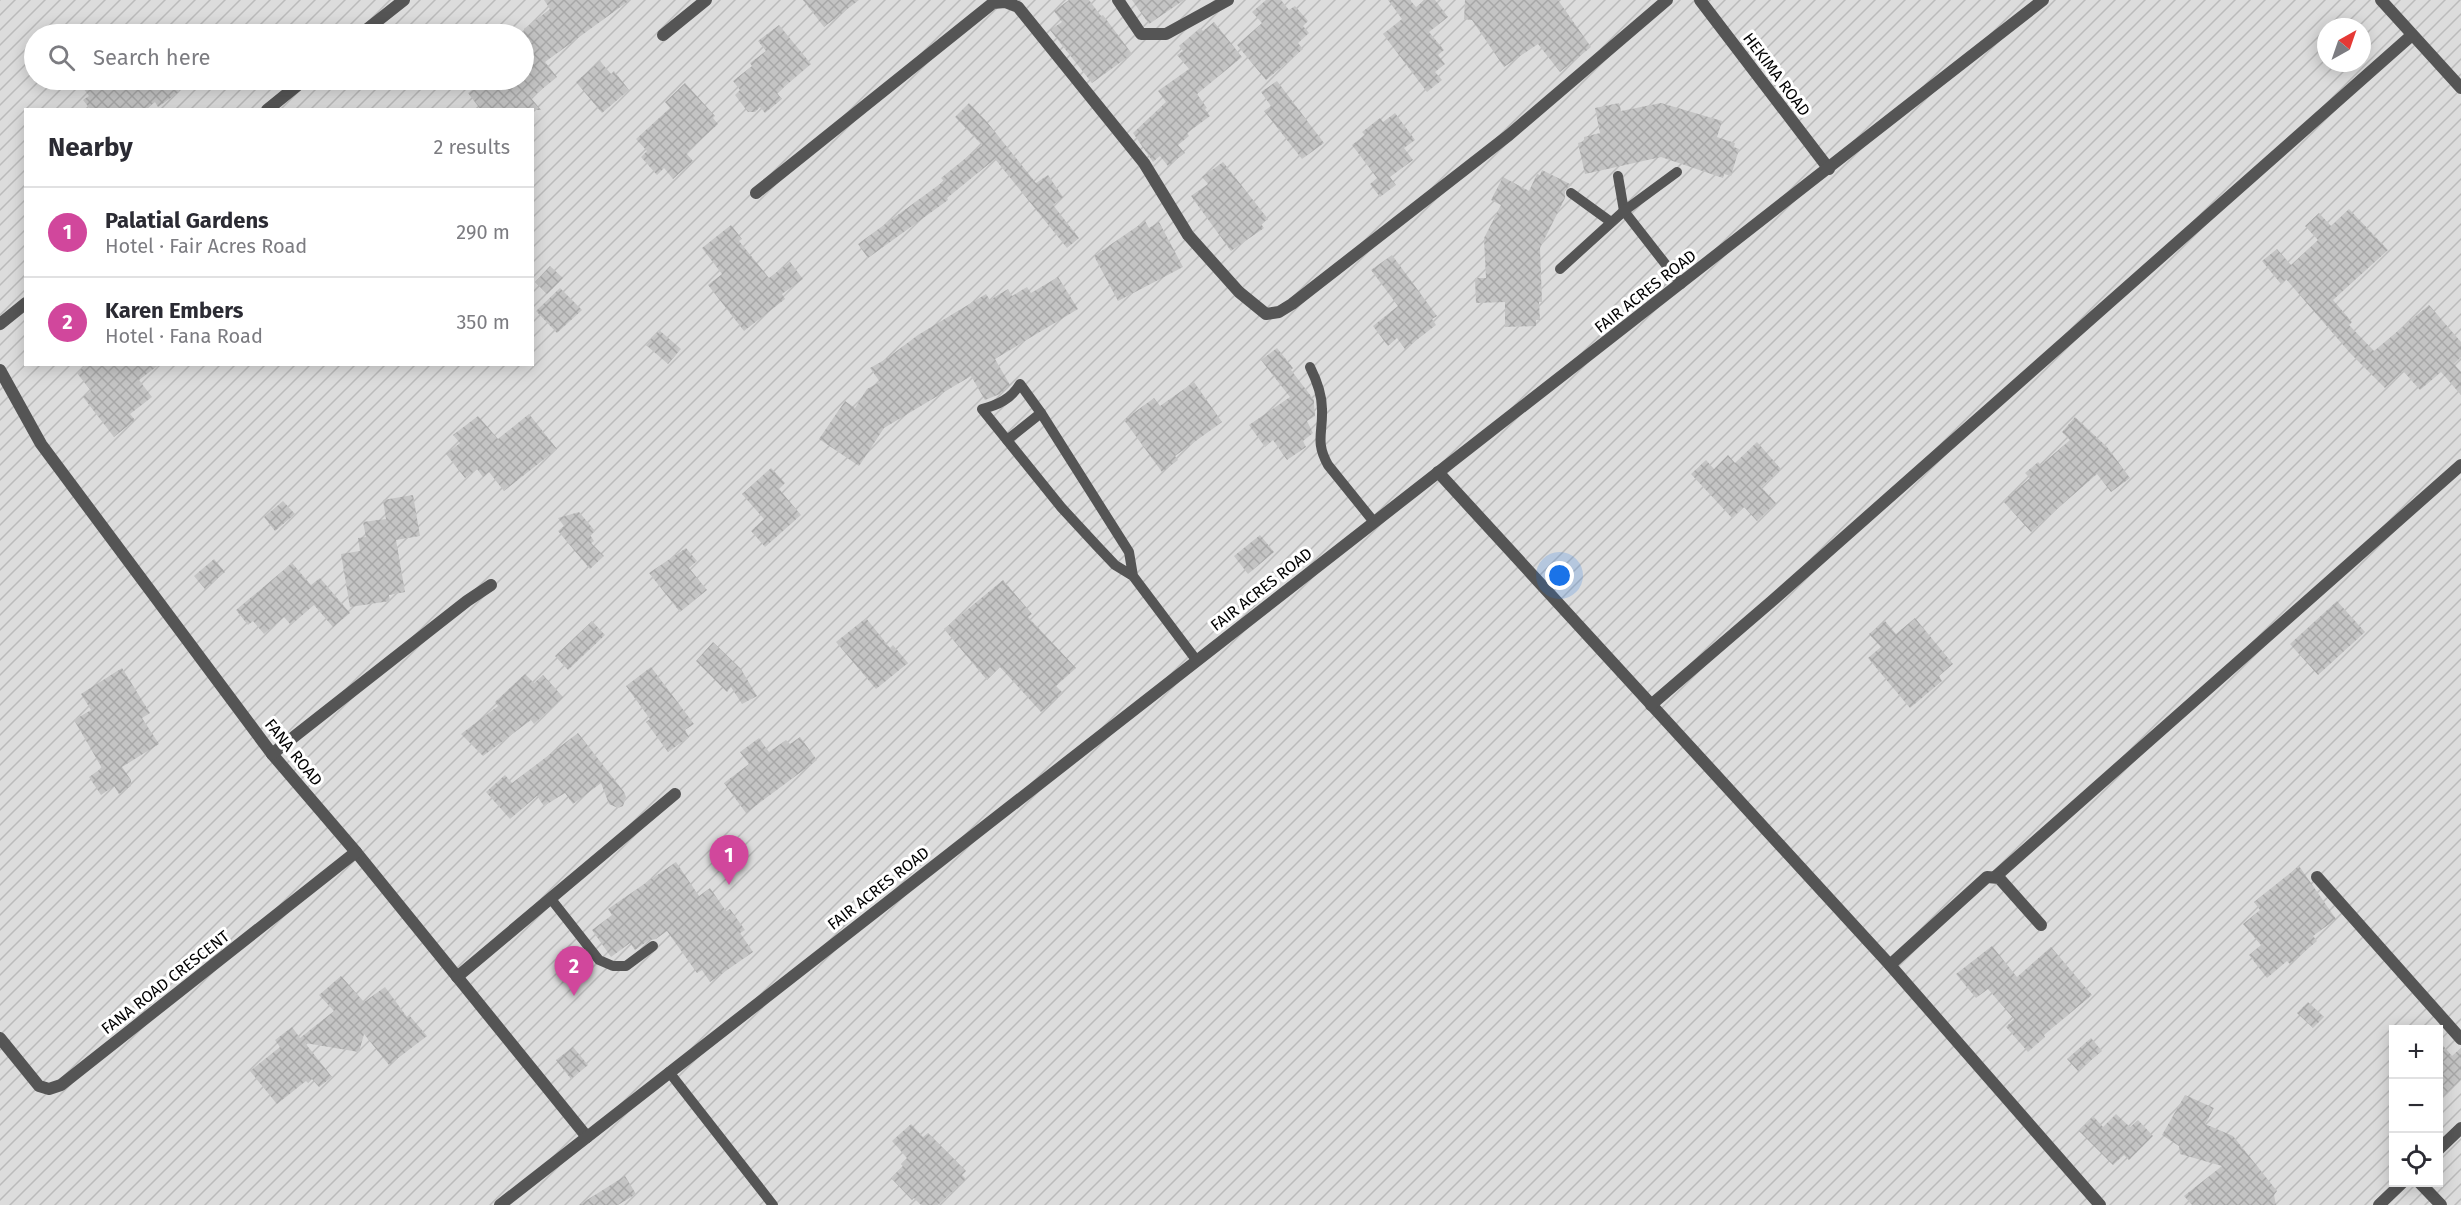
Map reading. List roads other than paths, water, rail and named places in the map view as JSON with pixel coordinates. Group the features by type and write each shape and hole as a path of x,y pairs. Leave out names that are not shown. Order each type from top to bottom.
{"street":[{"path":"374,24 404,0"},
{"path":"663,35 706,0"},
{"path":"1118,0 1141,34 1166,34 1227,0"},
{"path":"756,193 993,3 1005,2 1018,7 1087,91 1144,163 1196,243 1246,299 1266,314 1272,314 1292,304 1509,135 1667,0"},
{"name":"HEKIMA ROAD","path":"1700,0 1829,169"},
{"name":"FAIR ACRES ROAD","path":"500,1205 2043,0"},
{"path":"2380,0 2461,87"},
{"path":"1651,705 1772,601 2412,35"},
{"path":"269,108 292,90"},
{"path":"0,324 24,305"},
{"name":"FANA ROAD","path":"0,370 40,444 272,754 356,852 587,1137"},
{"path":"1995,877 2461,465"},
{"path":"1438,472 1890,965 2100,1205"},
{"path":"272,754 467,601 491,585"},
{"path":"457,977 675,794"},
{"name":"FANA ROAD CRESCENT","path":"0,1038 39,1086 49,1089 61,1085 356,852"},
{"path":"1890,965 1988,877 1999,878 2041,925"},
{"path":"2316,877 2461,1039"},
{"path":"2443,1145 2461,1128"},
{"path":"2379,1205 2398,1187"},
{"path":"2424,1187 2441,1205"}],"lane":[{"path":"1560,269 1624,211 1677,172"},
{"path":"1618,176 1624,211 1681,284"},
{"path":"1571,194 1611,222"},
{"path":"1310,367 1316,378 1322,405 1319,443 1322,455 1374,522"},
{"path":"1133,576 1129,552 1041,413 1020,384 1008,398 982,409 1061,507 1115,565 1133,576 1197,661"},
{"path":"1007,440 1041,413"},
{"path":"551,899 599,960 612,966 626,966 653,946"},
{"path":"669,1072 773,1205"}],"place":[{"name":"Palatial Gardens","path":"729,885"},
{"name":"Karen Embers","path":"574,996"}]}
